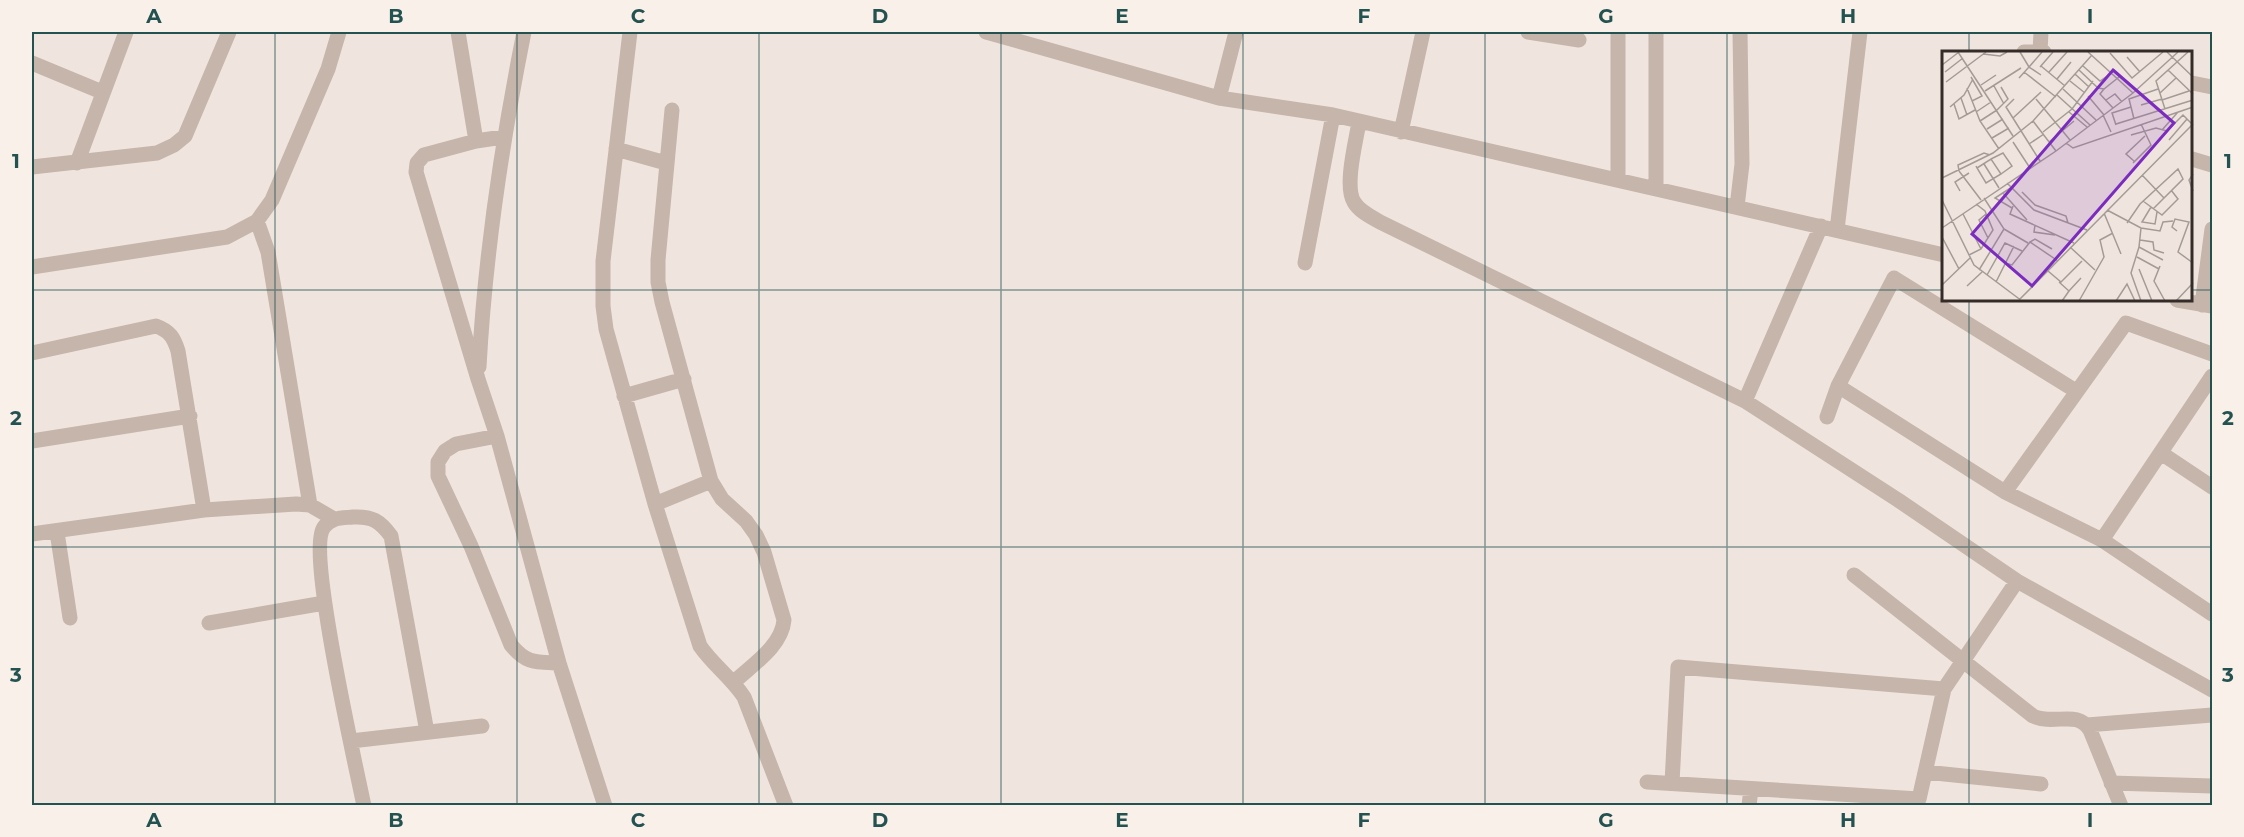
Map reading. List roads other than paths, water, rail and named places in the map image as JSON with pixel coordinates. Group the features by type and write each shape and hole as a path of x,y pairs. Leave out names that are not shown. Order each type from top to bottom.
{"street":[{"path":"77,162 126,32"},
{"path":"32,167 157,153 174,145 185,136 229,32"},
{"path":"32,267 227,237 257,221 272,200 328,69 339,32"},
{"path":"458,32 476,141"},
{"path":"478,379 482,320 503,137 524,32"},
{"path":"630,32 603,261 602,284 606,329 655,504 700,646 710,661 734,682 744,697 786,806"},
{"path":"986,32 1036,38 1219,98 1333,115 1942,255"},
{"path":"1219,98 1236,32"},
{"path":"1401,132 1423,32"},
{"path":"1528,32 1579,40"},
{"path":"1618,32 1618,180"},
{"path":"1656,32 1656,189"},
{"path":"1737,207 1742,164 1740,32"},
{"path":"1838,230 1860,32"},
{"path":"2041,32 2042,51"},
{"path":"32,63 102,92"},
{"path":"2193,83 2212,87"},
{"path":"672,110 658,282 711,481 722,499 746,521 756,535 764,552 784,620 783,632 776,641 734,682"},
{"path":"1305,263 1333,115"},
{"path":"1359,122 1352,167 1351,196 1354,204 1364,212 1380,222 1745,401 1898,500 2017,581 2212,690"},
{"path":"503,137 476,141 424,155 417,163 416,172 497,436 559,663 606,806"},
{"path":"616,149 666,163"},
{"path":"2193,159 2212,165"},
{"path":"257,221 268,252 310,505"},
{"path":"1745,401 1821,226"},
{"path":"2189,302 2207,305 2212,229"},
{"path":"1827,417 1838,386 1894,278 2076,391"},
{"path":"2005,492 2126,323 2212,354"},
{"path":"32,352 156,326 167,330 174,339 178,351 204,510"},
{"path":"2102,540 2212,376"},
{"path":"624,396 684,379"},
{"path":"1838,386 2005,492 2102,540 2212,614"},
{"path":"32,441 190,416"},
{"path":"497,436 456,444 445,451 438,462 438,476 471,546 511,645 520,656 530,662 559,663"},
{"path":"2161,453 2212,487"},
{"path":"655,504 711,481"},
{"path":"32,534 204,510 296,504 310,505 334,519 367,517 381,522 391,536 427,732"},
{"path":"334,519 324,527 319,538 324,603 364,806"},
{"path":"57,532 70,618"},
{"path":"1854,575 2033,716 2053,721 2078,719 2087,725 2121,806"},
{"path":"1647,782 1919,799 1944,689 2017,581"},
{"path":"209,623 324,603"},
{"path":"1672,783 1678,667 1944,689"},
{"path":"2087,725 2212,715"},
{"path":"351,741 482,726"},
{"path":"1925,772 2041,784"},
{"path":"2111,783 2212,786"},
{"path":"1749,806 1750,789"}]}
